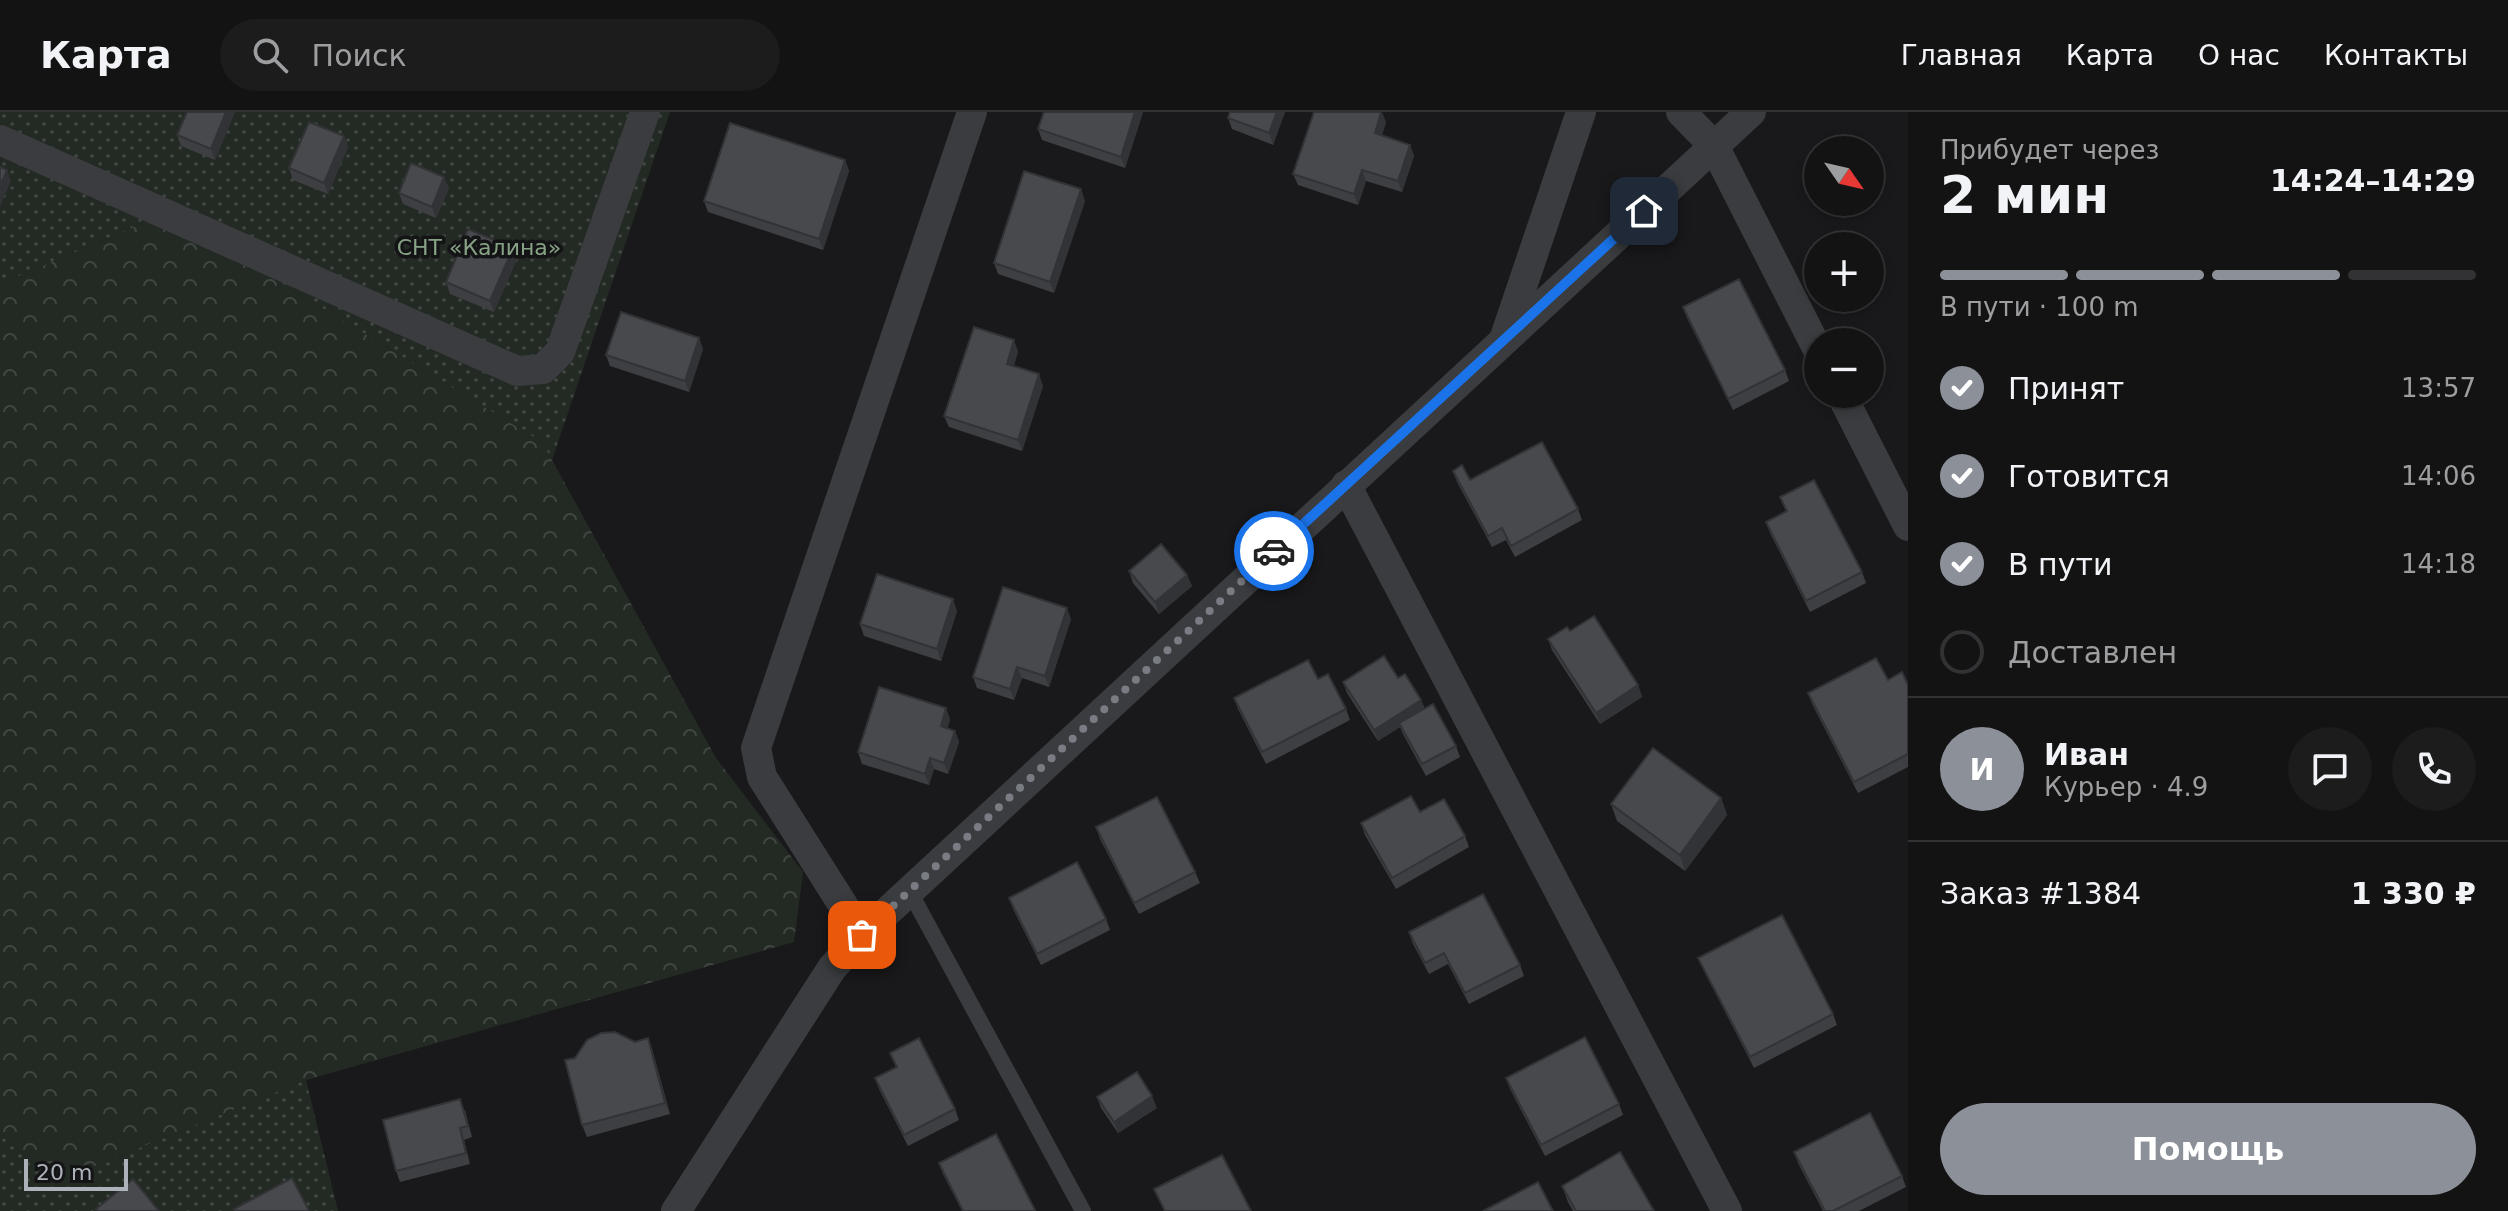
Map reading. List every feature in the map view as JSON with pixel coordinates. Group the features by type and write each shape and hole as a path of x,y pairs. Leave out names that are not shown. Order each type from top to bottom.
{"street":[{"path":"0,140 517,371 543,369 560,352 645,112"},
{"path":"862,935 762,777 756,748 972,112"},
{"path":"1504,340 1581,112"},
{"path":"1681,112 1714,146 1807,328"},
{"path":"676,1211 832,968 862,935 1751,112"},
{"path":"1848,408 1908,526"},
{"path":"1346,485 1727,1211"}],"lane":[{"path":"909,890 1083,1211"}],"green space":[{"name":"СНТ «Калина»","path":"0,112 670,112 552,460 542,442 167,213 0,284"},
{"path":"167,213 542,442 716,758 803,872 794,942 306,1080 56,1182 0,1135 0,284"},
{"path":"306,1080 338,1211 0,1211 0,1135 56,1182"}],"building":[{"path":"187,112 226,112 211,149 177,135"},
{"path":"1044,112 1135,112 1121,157 1038,129"},
{"path":"1230,112 1277,112 1269,133 1228,118"},
{"path":"1314,112 1381,112 1375,133 1410,145 1398,181 1362,170 1354,194 1293,174"},
{"path":"309,122 344,136 324,183 289,168"},
{"path":"730,123 845,160 819,239 704,201"},
{"path":"411,163 444,177 432,207 399,193"},
{"path":"0,167 7,170 0,186"},
{"path":"1024,171 1081,189 1050,282 994,263"},
{"path":"468,229 513,248 490,301 446,282"},
{"path":"1739,279 1785,370 1728,399 1683,307"},
{"path":"621,312 699,338 685,381 606,355"},
{"path":"974,327 1014,340 1007,364 1039,374 1018,440 944,416"},
{"path":"1542,442 1578,509 1511,546 1502,528 1488,536 1453,471 1462,465 1470,480"},
{"path":"1814,480 1862,572 1806,601 1766,522 1787,511 1780,497"},
{"path":"1161,544 1187,575 1155,602 1129,571"},
{"path":"877,574 953,599 937,649 860,624"},
{"path":"1003,587 1067,608 1045,676 1017,667 1010,689 973,677"},
{"path":"1594,616 1638,685 1596,713 1548,639 1567,627 1570,631"},
{"path":"1384,656 1398,678 1405,674 1421,700 1374,730 1343,682"},
{"path":"1876,658 1888,680 1902,672 1908,685 1908,754 1854,782 1808,693"},
{"path":"1308,660 1318,679 1328,674 1346,709 1262,752 1234,698"},
{"path":"879,687 946,708 941,726 955,731 944,763 930,758 925,774 858,752"},
{"path":"1433,704 1456,746 1422,764 1399,723"},
{"path":"1653,748 1721,798 1680,855 1611,804"},
{"path":"1411,796 1420,812 1444,799 1465,836 1392,878 1361,823"},
{"path":"1157,797 1195,872 1134,903 1096,827"},
{"path":"1077,862 1106,919 1037,954 1009,898"},
{"path":"1483,894 1520,965 1465,993 1444,953 1425,963 1409,932"},
{"path":"1782,915 1833,1014 1750,1057 1698,958"},
{"path":"615,1032 635,1042 648,1038 665,1103 582,1125 565,1060 575,1058 587,1040 601,1033"},
{"path":"1585,1037 1619,1104 1541,1145 1506,1078"},
{"path":"919,1038 955,1109 904,1135 875,1078 897,1067 890,1053"},
{"path":"1137,1072 1152,1096 1114,1122 1097,1097"},
{"path":"460,1099 468,1126 460,1128 466,1153 396,1171 383,1120"},
{"path":"1870,1113 1902,1176 1833,1211 1825,1211 1794,1152"},
{"path":"996,1134 1034,1211 963,1211 939,1163"},
{"path":"1620,1152 1654,1211 1576,1211 1562,1186"},
{"path":"1222,1155 1251,1211 1165,1211 1154,1189"},
{"path":"292,1178 309,1211 235,1211 234,1209"},
{"path":"133,1179 159,1211 96,1209"},
{"path":"1538,1182 1553,1211 1483,1211"}],"way so far":[{"path":"862,935 1274,551"}],"route":[{"path":"1274,551 1644,211"}]}
